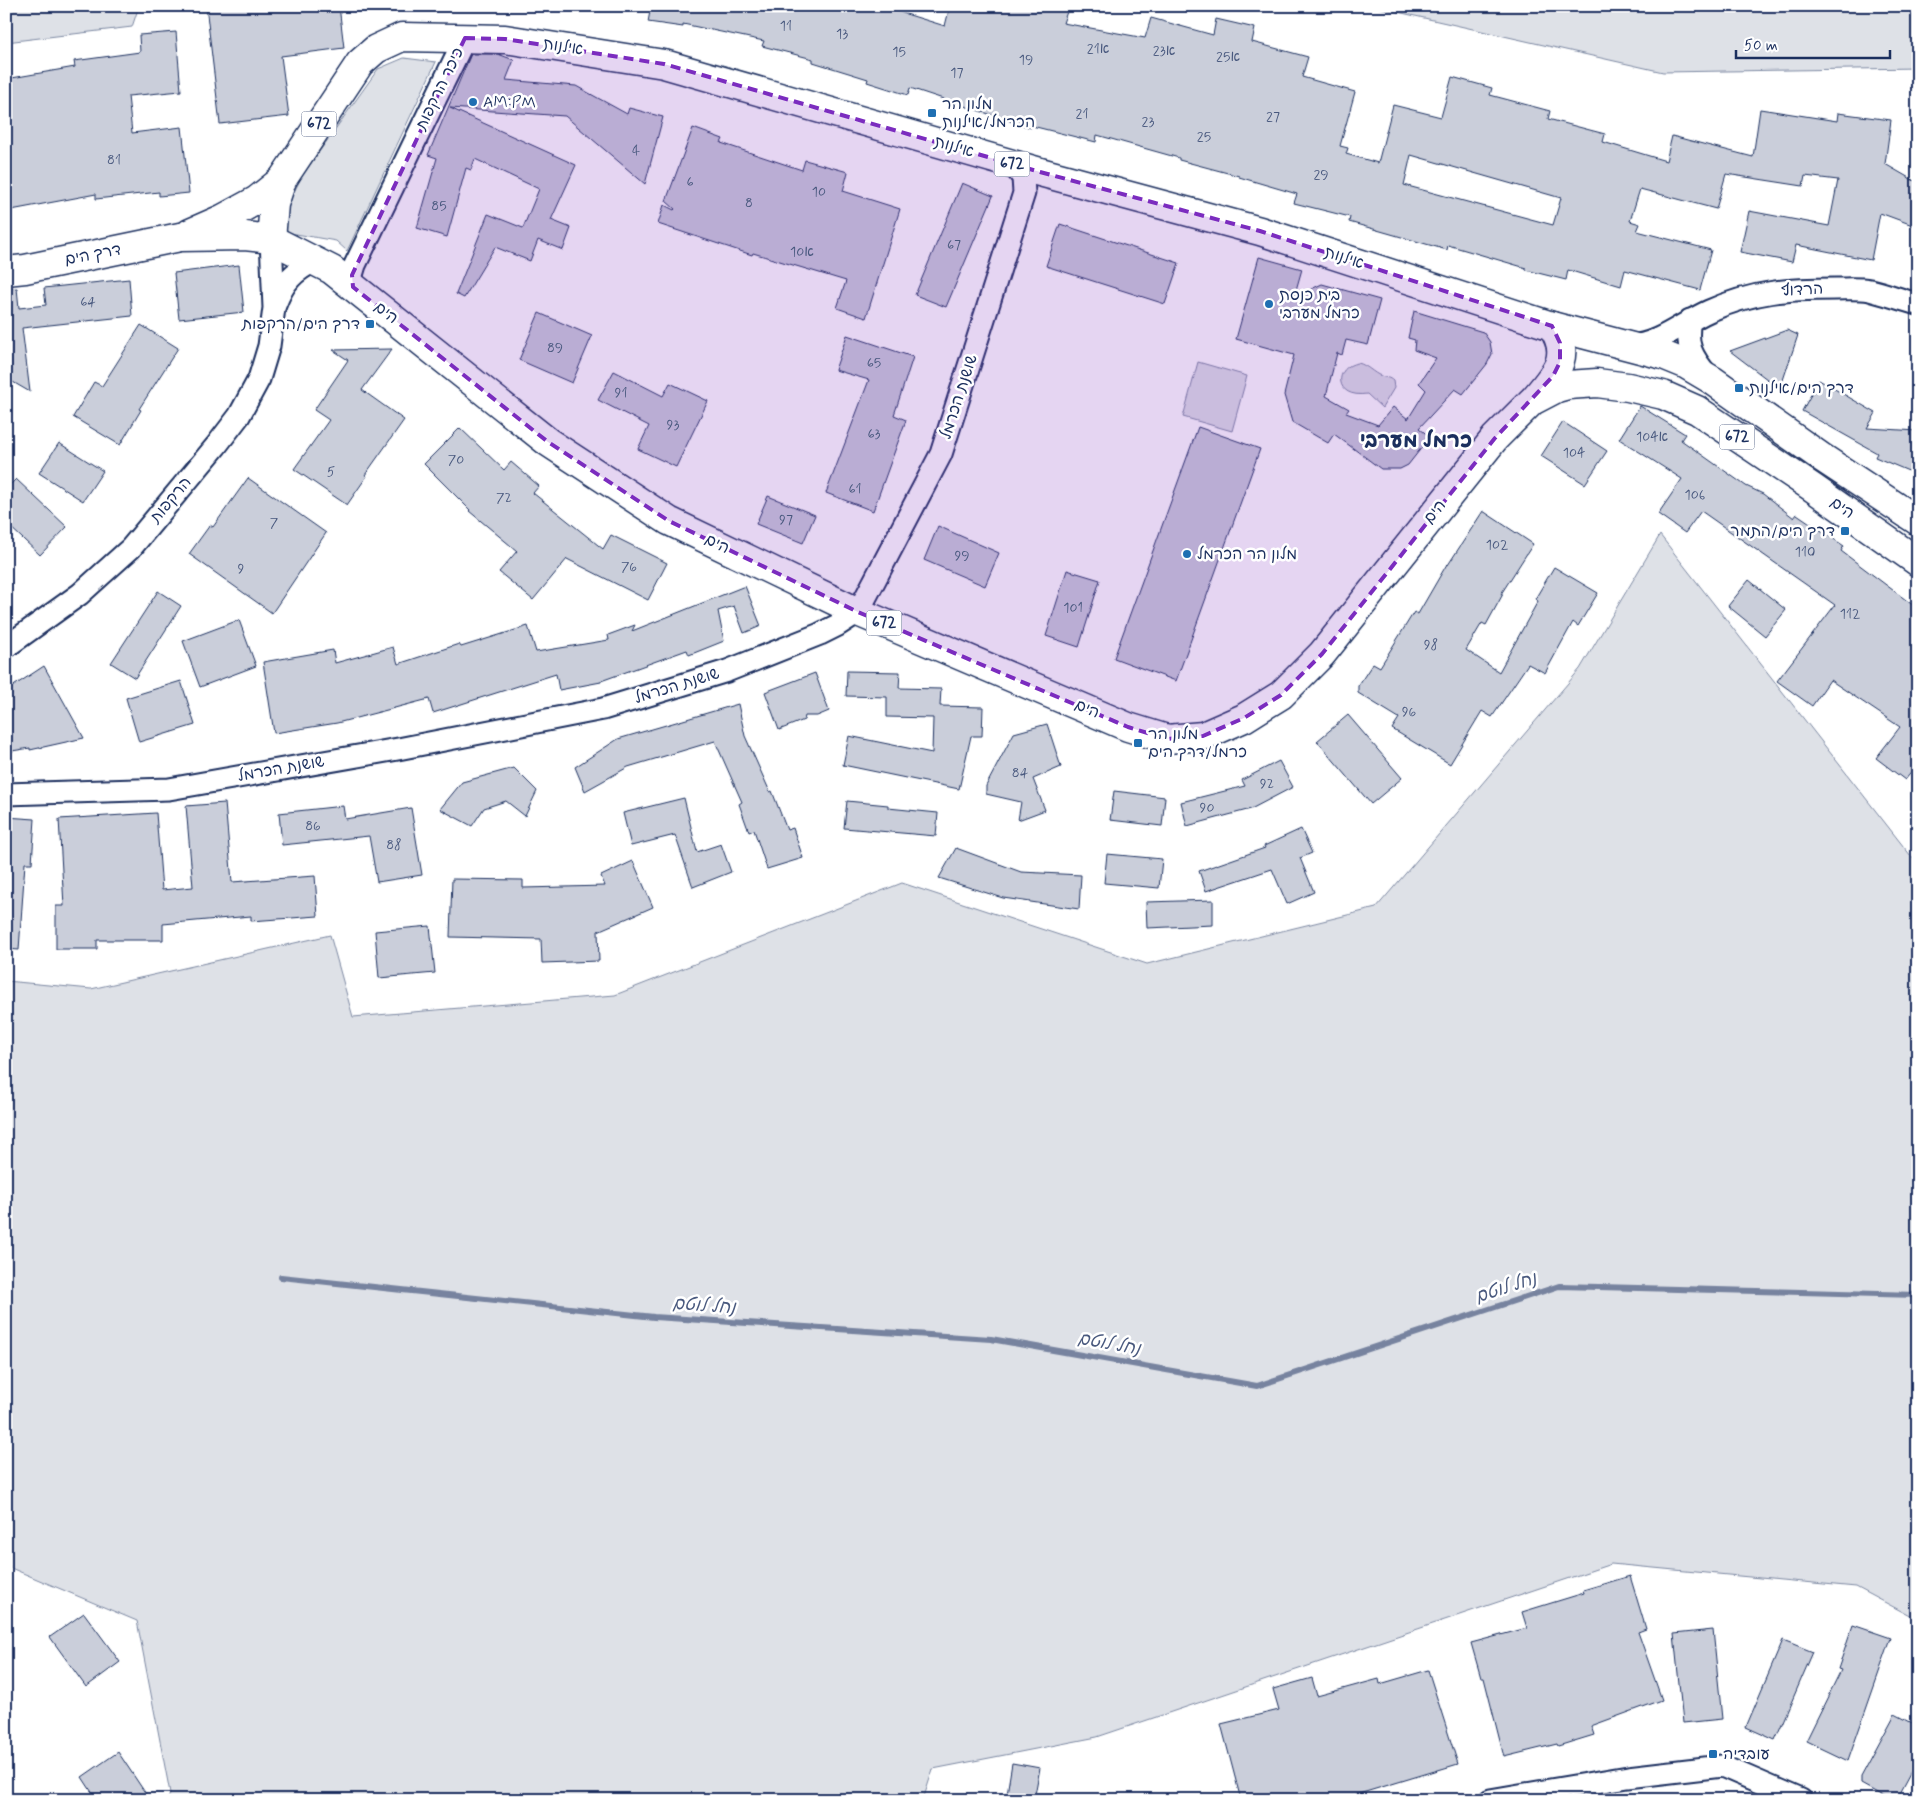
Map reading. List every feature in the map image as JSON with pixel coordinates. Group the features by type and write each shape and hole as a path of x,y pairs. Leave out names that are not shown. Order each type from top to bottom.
{"main road":[{"name":"כיכר הרקפות","path":"180,237 222,219 257,200 282,180 360,64 376,49 402,37 464,38"},
{"name":"אילנות","path":"464,38 505,39 664,64 1013,164 1260,230 1552,326"},
{"path":"271,239 274,204 282,180"},
{"name":"הים","path":"180,237 245,236 271,239 316,260 332,270 548,442 670,521 858,612 1128,727 1167,739 1203,736 1244,718 1281,695 1315,661 1495,438 1532,401 1556,388 1568,385 1597,383 1628,387 1663,395 1697,410 1918,562"},
{"name":"דרך הים","path":"6,271 180,237"},
{"path":"1532,401 1553,376 1560,362 1562,351 1552,326"},
{"name":"הים","path":"1552,326 1663,355 1685,364 1712,380 1821,457 1918,521"}],"street":[{"name":"כיכר הרקפות","path":"353,287 352,275 355,265 464,38"},
{"name":"שושנת הכרמל","path":"6,794 169,789 398,749 603,709 727,671 838,625 858,612 941,454 1024,193 1023,178 1013,164"},
{"name":"הרקפות","path":"6,647 80,594 131,548 239,416 259,379 269,346 274,308 271,239"},
{"name":"הרקפות","path":"274,308 288,279 300,268 316,260"},
{"name":"הרדוף","path":"1626,346 1651,342 1722,305 1753,295 1792,289 1868,290 1918,304"},
{"path":"1690,320 1687,333 1688,343 1693,356 1712,380"},
{"path":"1490,1800 1628,1777 1722,1766 1801,1800"}],"highlighted area":[{"path":"465,38 505,39 664,64 1040,172 1260,231 1552,326 1560,343 1560,362 1553,376 1495,438 1322,654 1281,695 1244,718 1203,736 1167,739 1128,727 858,612 669,521 548,442 353,287 352,275"}],"shaded area":[{"path":"6,6 139,6 132,27 6,42"},
{"path":"1371,6 1918,6 1918,68 1663,72"},
{"path":"404,58 436,62 347,251 336,241 285,232 288,204 302,176 378,69"},
{"path":"1198,362 1247,376 1232,431 1183,417"},
{"path":"1358,363 1378,375 1393,381 1394,388 1382,408 1367,394 1348,392 1343,387 1341,375 1350,365"},
{"path":"1660,535 1918,865 1918,1620 1856,1587 1611,1564 1097,1737 933,1769 923,1800 168,1800 170,1793 137,1621 6,1566 6,981 91,989 330,935 353,1017 615,995 902,883 1147,964 1376,908 1580,669"}],"building":[{"path":"206,6 339,6 344,48 281,56 289,116 220,124"},
{"path":"651,6 880,6 945,26 950,6 1069,6 1063,23 1145,38 1151,18 1213,35 1216,19 1255,28 1252,42 1308,57 1302,77 1355,92 1340,146 1348,148 1346,154 1378,163 1393,105 1441,117 1452,77 1492,88 1490,95 1550,111 1548,119 1605,134 1603,142 1666,161 1672,136 1753,157 1760,109 1837,121 1838,113 1891,120 1885,164 1918,183 1918,227 1880,213 1871,260 1796,245 1792,262 1740,252 1749,211 1829,226 1838,180 1805,176 1803,186 1726,174 1716,209 1640,189 1630,221 1640,224 1637,231 1711,250 1700,290 1625,270 1621,286 1568,270 1566,280 1526,270 1526,268 1448,245 1447,250 1349,222 1350,217 1294,203 1297,194 1179,160 1179,158 1097,135 1096,142 1032,126 1031,128 910,88 908,95 867,82 868,79 813,62 813,59 762,46 764,41 683,24 683,27 648,22","holes":["1411,155 1561,198 1553,225 1404,185"]},
{"path":"176,32 181,91 128,96 132,133 182,127 189,193 159,196 159,192 96,199 96,194 6,211 6,79 75,67 74,61 140,52 139,35"},
{"path":"471,54 498,54 514,60 506,80 576,86 627,114 629,108 663,117 645,184 565,116 450,108 576,165 551,220 571,228 563,250 538,240 530,261 495,247 464,298 456,294 488,214 523,228 539,189 475,159 471,170 466,168 447,237 417,228 437,158 428,155"},
{"path":"693,128 723,139 721,143 802,170 805,160 848,172 843,191 900,209 866,318 837,308 846,281 753,253 752,255 658,224 664,205 675,209 666,201"},
{"path":"962,183 993,196 946,307 915,295"},
{"path":"1060,224 1179,263 1165,304 1046,266"},
{"path":"1259,257 1302,269 1294,297 1322,284 1380,300 1368,345 1346,340 1342,355 1337,353 1326,396 1349,409 1346,413 1378,425 1393,407 1408,419 1426,390 1419,383 1436,358 1414,350 1415,340 1408,338 1414,311 1483,332 1490,342 1492,354 1487,364 1463,394 1455,389 1419,428 1430,437 1408,465 1400,469 1381,469 1334,434 1328,443 1292,422 1284,395 1294,355 1236,339"},
{"path":"239,265 244,312 179,319 174,273"},
{"path":"129,279 132,316 22,328 30,392 6,378 6,289 17,288 19,308 46,305 44,288"},
{"path":"539,313 592,336 572,383 519,360"},
{"path":"141,325 178,348 139,409 141,410 120,445 73,417 94,382 102,386"},
{"path":"1787,330 1798,335 1780,389 1730,351"},
{"path":"847,335 913,357 894,415 906,420 873,511 826,493 869,380 835,370"},
{"path":"392,349 362,390 404,420 365,475 367,476 347,505 294,469 329,420 314,410 348,360 333,350"},
{"path":"614,371 663,396 670,383 708,401 676,467 638,449 649,426 598,400"},
{"path":"1819,380 1876,413 1867,428 1918,431 1918,475 1875,457 1877,453 1802,411"},
{"path":"1640,406 1685,434 1681,440 1746,486 1763,494 1794,518 1797,514 1844,546 1841,551 1918,609 1918,764 1905,780 1876,758 1900,727 1830,680 1812,706 1777,681 1835,605 1701,511 1685,533 1658,514 1682,479 1619,439"},
{"path":"1563,422 1607,451 1585,484 1541,456"},
{"name":"מלון הר הכרמל","path":"1198,427 1260,449 1176,681 1114,658"},
{"path":"460,428 504,470 511,462 539,486 533,493 603,549 611,535 667,563 648,600 567,559 533,600 499,572 517,551 469,511 424,464"},
{"path":"59,443 103,471 83,501 39,473"},
{"path":"248,478 326,533 272,613 189,554 210,525 213,527"},
{"path":"16,479 67,527 40,555 6,523 6,489"},
{"path":"768,496 815,515 803,543 756,524"},
{"path":"1483,511 1533,544 1501,594 1503,594 1486,625 1482,623 1466,650 1499,672 1538,601 1535,599 1554,567 1598,593 1578,626 1573,622 1545,673 1528,664 1492,717 1482,711 1450,764 1392,729 1399,718 1358,693 1358,686 1373,663 1380,667 1414,612 1418,614 1447,564"},
{"path":"938,526 999,553 985,586 924,560"},
{"path":"1067,570 1100,580 1079,647 1046,636"},
{"path":"1749,580 1786,610 1765,636 1728,606"},
{"path":"745,586 761,626 744,633 734,606 718,611 724,641 689,655 687,650 601,682 559,690 556,674 433,713 429,699 337,723 274,733 263,662 333,650 335,663 393,647 398,664 459,644 461,647 528,626 536,652 609,640 608,635 635,625 632,631"},
{"path":"158,591 181,606 135,678 111,663"},
{"path":"239,620 256,666 200,687 183,641"},
{"path":"44,666 84,738 30,750 30,748 6,752 6,691"},
{"path":"847,671 900,672 899,688 941,689 940,706 983,707 982,736 971,736 959,789 843,765 849,736 932,753 933,718 887,717 887,697 846,696"},
{"path":"815,673 829,711 817,716 805,716 804,720 779,730 765,692"},
{"path":"181,681 195,725 139,742 126,698"},
{"path":"738,704 745,736 770,792 772,791 787,830 793,828 803,858 767,869 754,830 749,832 739,804 742,802 715,741 628,767 585,791 575,767 618,739"},
{"path":"1348,715 1402,778 1371,804 1317,741"},
{"path":"1047,724 1061,767 1033,779 1045,810 1018,820 1021,802 986,794 986,786 1014,733"},
{"path":"1279,761 1293,787 1251,809 1187,826 1181,802 1245,786 1242,780"},
{"path":"514,768 537,791 525,816 506,801 484,808 472,826 440,809 462,782"},
{"path":"1114,791 1165,797 1162,826 1110,820"},
{"path":"684,798 697,852 721,844 731,872 693,887 675,835 631,846 623,813"},
{"path":"847,801 888,805 888,808 938,813 936,836 844,828"},
{"path":"225,803 232,882 315,876 318,916 251,921 251,916 163,924 163,940 97,940 97,949 56,949 56,906 64,906 59,819 156,813 162,890 193,887 186,806"},
{"path":"343,806 345,819 411,808 422,875 377,882 369,836 282,845 279,813"},
{"path":"6,817 35,819 32,863 25,863 19,950 6,949"},
{"path":"1301,829 1312,853 1300,858 1314,892 1287,904 1272,869 1206,891 1199,871 1265,848 1264,846"},
{"path":"956,848 1021,872 1081,875 1079,909 1003,898 939,878"},
{"path":"1107,854 1162,859 1159,888 1104,883"},
{"path":"633,861 653,907 598,931 599,961 542,963 541,939 450,937 452,879 523,880 523,888 605,886 601,876"},
{"path":"1213,900 1213,925 1147,928 1146,902"},
{"path":"430,926 435,973 379,978 375,931"},
{"path":"1630,1576 1646,1629 1638,1632 1662,1700 1591,1726 1594,1735 1558,1746 1557,1744 1504,1757 1484,1678 1481,1678 1471,1643 1527,1628 1522,1612 1584,1593 1583,1590"},
{"path":"84,1613 120,1662 86,1687 50,1637"},
{"path":"1853,1625 1891,1638 1848,1761 1806,1741 1841,1670 1838,1669"},
{"path":"1713,1630 1722,1719 1683,1723 1674,1634"},
{"path":"1783,1640 1813,1652 1775,1740 1746,1727"},
{"path":"1428,1670 1458,1764 1339,1800 1241,1800 1221,1724 1279,1710 1273,1689 1312,1678 1317,1696 1379,1679 1380,1684"},
{"path":"1895,1714 1918,1726 1918,1759 1896,1800 1890,1800 1861,1784 1861,1777"},
{"path":"118,1752 150,1800 97,1800 82,1777"},
{"path":"1012,1763 1040,1768 1034,1800 1006,1800"}],"waterway":[{"name":"נחל לוטם","path":"281,1277 654,1317 991,1339 1257,1386 1559,1286 1918,1295"}],"place":[{"name":"AM:PM","path":"473,102"},
{"name":"מלון הר הכרמל/אילנות","path":"932,113"},
{"name":"בית כנסת כרמל מערבי","path":"1269,304"},
{"name":"דרך הים/הרקפות","path":"370,324"},
{"name":"דרך הים/אילנות","path":"1739,388"},
{"name":"דרך הים/התמר","path":"1845,531"},
{"name":"מלון הר הכרמל","path":"1187,554"},
{"name":"מלון הר כרמל/דרך הים","path":"1138,743"},
{"name":"עובדיה","path":"1713,1754"}],"district":[{"name":"כרמל מערבי","path":"1416,441"}]}
